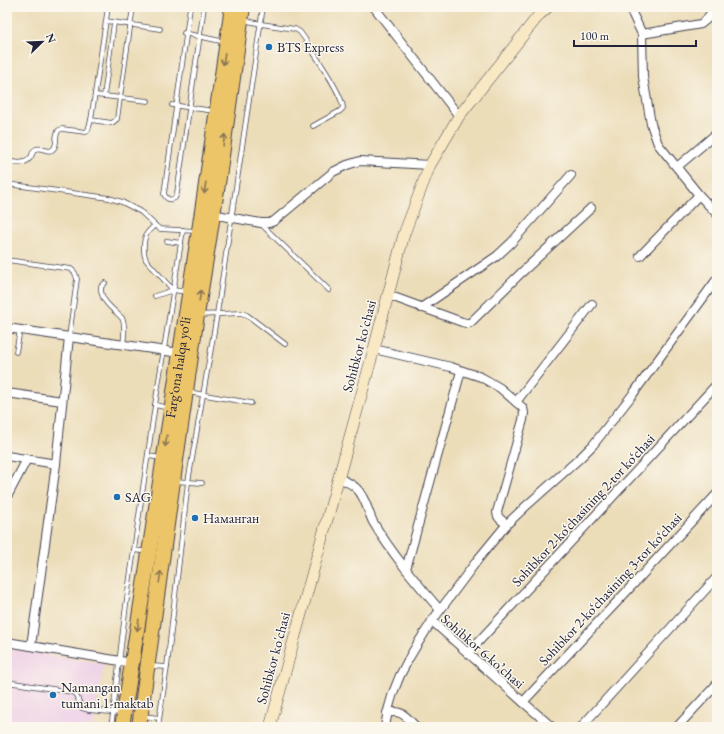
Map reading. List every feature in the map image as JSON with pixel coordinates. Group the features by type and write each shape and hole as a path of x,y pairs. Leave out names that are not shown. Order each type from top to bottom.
{"highway":[{"name":"Farg‘ona halqa yo‘li","path":"120,717 126,662 140,608 144,585 232,7"},
{"name":"Farg‘ona halqa yo‘li","path":"140,721 173,481 242,13"}],"street":[{"path":"374,7 459,116"},
{"name":"Sohibkor ko'chasi","path":"270,727 339,478 404,234 430,165 459,116 539,15 548,7"},
{"path":"629,7 642,34 643,77 651,124 658,144 717,214"},
{"path":"642,34 701,24 707,19 714,7"},
{"path":"677,167 717,134"},
{"path":"212,214 261,223 269,223 274,221 333,172 346,165 360,161 430,165"},
{"path":"421,308 497,256 511,243 571,175"},
{"path":"640,256 700,195"},
{"path":"388,295 421,308 462,322 470,323 591,208"},
{"path":"432,621 479,558 507,524 593,445 717,279"},
{"path":"516,402 592,304"},
{"path":"7,328 180,353"},
{"path":"31,646 56,464 69,337"},
{"path":"374,349 451,367 480,377 500,388 523,408 524,413 497,512 499,518 507,524"},
{"path":"406,569 461,371"},
{"name":"Sohibkor 2-ko‘chasining 2-tor ko‘chasi","path":"468,653 717,384"},
{"path":"7,393 62,402"},
{"path":"7,456 56,464"},
{"path":"7,497 27,459"},
{"path":"339,478 358,489 373,521 392,551 440,610"},
{"name":"Sohibkor 2-ko‘chasining 3-tor ko‘chasi","path":"523,702 717,494"},
{"path":"581,727 717,577"},
{"name":"Sohibkor 6-koʼchasi","path":"385,727 387,713 396,683 432,621 552,727"},
{"path":"7,642 126,662"},
{"path":"677,727 717,684"},
{"path":"387,713 400,712 416,727"}],"lane":[{"path":"7,161 22,163 28,160 38,148 49,151 53,150 56,133 59,130 62,129 86,132 88,130 91,120 108,7"},
{"path":"91,120 112,123 117,120 133,7"},
{"path":"190,7 174,105 164,194 170,200 175,198 178,194 204,7"},
{"path":"158,727 167,667 188,482 217,314 263,7"},
{"path":"242,13 260,24 295,29 300,32 305,39 343,104 343,108 340,111 313,126"},
{"path":"106,21 160,29"},
{"path":"104,96 114,22"},
{"path":"185,33 227,42"},
{"path":"95,95 148,101"},
{"path":"174,105 217,111"},
{"path":"7,184 109,198 122,202 141,212 160,229 199,231"},
{"path":"261,223 329,290"},
{"path":"155,225 149,230 145,238 145,257 173,290"},
{"path":"126,662 126,605 183,230"},
{"path":"166,241 181,243"},
{"path":"7,260 71,269 75,272 77,279 69,337"},
{"path":"105,283 101,287 103,299 122,318 124,322 123,345"},
{"path":"155,296 173,290 189,293"},
{"path":"197,315 241,313 247,315 285,344"},
{"path":"16,352 20,330"},
{"path":"186,392 252,403"},
{"path":"156,405 171,408"},
{"path":"148,456 163,458"},
{"path":"173,481 202,483"},
{"path":"141,504 156,506"},
{"path":"134,550 149,552"},
{"path":"130,582 144,585"},
{"path":"126,605 140,608"},
{"path":"148,665 167,667"},
{"path":"7,682 72,692 77,695 82,708 120,717"},
{"path":"108,727 112,721 120,717"},
{"path":"140,721 159,718"}],"shaded area":[{"name":"Namangan tumani 1-maktab","path":"7,649 104,663 93,727 7,727"}],"place":[{"name":"BTS Express","path":"269,47"},
{"name":"SAG","path":"117,497"},
{"name":"Наманган","path":"195,518"},
{"name":"Namangan tumani 1-maktab","path":"53,695"}]}
